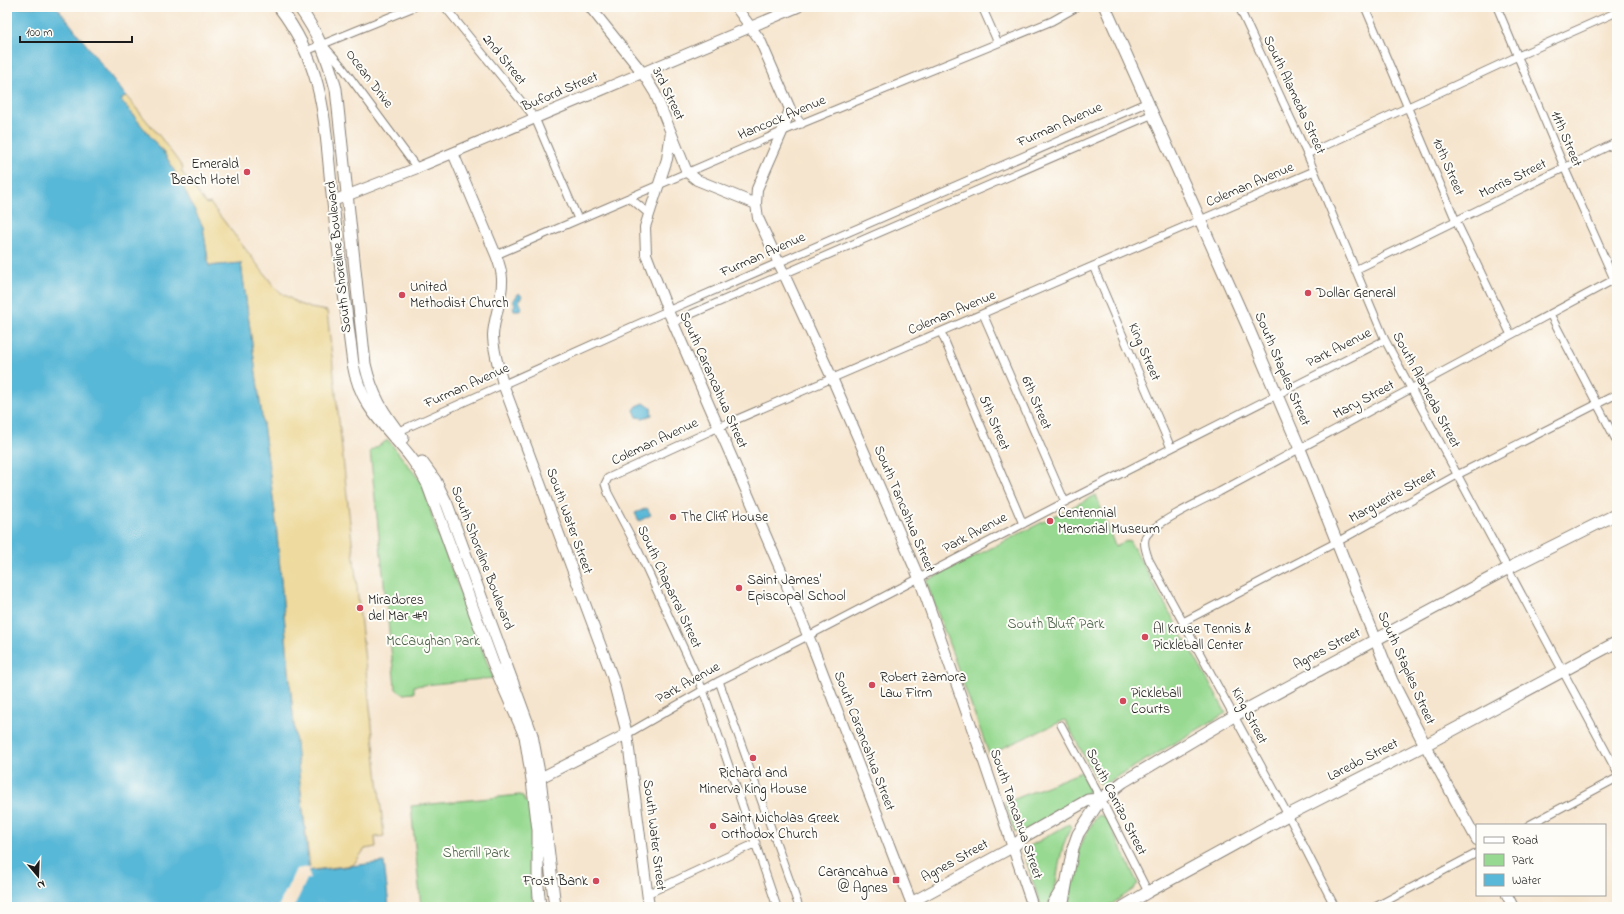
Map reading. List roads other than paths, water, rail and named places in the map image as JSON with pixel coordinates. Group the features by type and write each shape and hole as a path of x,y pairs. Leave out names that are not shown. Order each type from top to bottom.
{"main road":[{"path":"279,7 295,30 306,51"},
{"name":"Ocean Drive","path":"299,7 311,23 323,45"},
{"name":"3rd Street","path":"590,7 642,72 655,93 671,132 667,159 658,185"},
{"path":"736,7 760,40 790,109"},
{"name":"Buford Street","path":"333,201 453,153 798,7"},
{"name":"South Staples Street","path":"1106,7 1201,220 1300,449 1375,640 1401,700 1425,745"},
{"name":"South Shoreline Boulevard","path":"323,45 336,89 365,364 372,390 394,433"},
{"name":"South Shoreline Boulevard","path":"306,51 314,69 324,112 333,201 357,384 370,409 427,468 435,480 447,504 528,721 535,748 538,830 538,886 540,907"},
{"name":"South Tancahua Street","path":"790,109 782,132 757,189 756,204 758,218 832,378 918,578 1032,905"},
{"path":"671,132 687,172 697,180 756,204"},
{"name":"South Water Street","path":"453,153 496,255 502,281 494,318 493,336 495,354 503,384 612,676 627,734 649,907"},
{"name":"South Carancahua Street","path":"658,185 645,227 646,254 668,311 808,636 913,904"},
{"name":"Agnes Street","path":"1101,799 1123,782 1234,716 1507,569 1617,514"},
{"name":"Laredo Street","path":"1123,907 1288,815 1425,745 1617,642"},
{"name":"Park Avenue","path":"536,779 627,734"},
{"path":"1425,745 1476,838"},
{"name":"South Shoreline Boulevard","path":"536,779 555,907"},
{"path":"1013,847 1025,836 1088,800 1101,799"},
{"path":"1062,907 1073,848 1078,834 1101,799"},
{"name":"Agnes Street","path":"913,904 1013,847"},
{"path":"1051,907 1066,883"},
{"path":"1508,896 1513,907"}],"street":[{"path":"306,51 414,7"},
{"name":"2nd Street","path":"445,7 535,118 578,219"},
{"path":"982,7 998,43"},
{"name":"Hancock Avenue","path":"496,255 782,132 1052,21 1077,7"},
{"name":"South Alameda Street","path":"1239,7 1307,154 1384,340 1412,389 1457,476 1617,772"},
{"name":"10th Street","path":"1365,7 1456,221 1511,335"},
{"name":"11th Street","path":"1497,7 1565,169 1616,279"},
{"name":"Coleman Avenue","path":"1307,154 1518,56 1617,12"},
{"name":"Ocean Drive","path":"323,45 340,64 417,168"},
{"name":"Furman Avenue","path":"394,433 668,311 1148,102"},
{"path":"790,109 802,124"},
{"name":"Furman Avenue","path":"673,322 1153,114"},
{"name":"Morris Street","path":"1354,270 1565,169 1617,142"},
{"path":"1024,155 1029,168"},
{"name":"Coleman Avenue","path":"604,484 608,478 719,427 1314,171"},
{"path":"630,198 649,214"},
{"path":"908,206 913,219"},
{"name":"King Street","path":"1093,266 1171,448"},
{"name":"Mary Street","path":"1146,536 1159,524 1616,279"},
{"name":"6th Street","path":"983,314 1065,502"},
{"path":"1550,314 1617,442"},
{"name":"5th Street","path":"941,332 1023,524"},
{"name":"Park Avenue","path":"627,734 719,681 1065,502 1384,340"},
{"name":"Marguerite Street","path":"1183,622 1337,542 1457,476 1597,406 1617,394"},
{"name":"South Chaparral Street","path":"604,484 657,589 703,690 777,907"},
{"name":"King Street","path":"1146,536 1145,543 1149,560 1288,815 1335,907"},
{"path":"719,681 799,907"},
{"name":"South Carrizo Street","path":"1061,724 1148,892"},
{"path":"1531,824 1617,778"},
{"path":"647,894 756,843"},
{"path":"1374,907 1476,854"}],"water":[{"path":"7,7 57,7 126,96 121,100 166,156 203,227 209,266 241,263 275,512 291,695 309,871 384,862 389,907 7,907"},
{"path":"519,293 522,296 519,301 522,308 519,310 514,310 513,307 515,305 513,301"},
{"path":"644,403 651,408 652,415 643,418 637,417 634,410 637,406"},
{"path":"647,508 651,515 639,521 635,513"}],"place":[{"name":"Emerald Beach Hotel","path":"247,172"},
{"name":"Dollar General","path":"1308,293"},
{"name":"United Methodist Church","path":"402,295"},
{"name":"The Cliff House","path":"673,517"},
{"name":"Centennial Memorial Museum","path":"1050,521"},
{"name":"Saint James' Episcopal School","path":"739,588"},
{"name":"Miradores del Mar #9","path":"360,608"},
{"name":"Al Kruse Tennis & Pickleball Center","path":"1145,637"},
{"name":"Robert Zamora Law Firm","path":"872,685"},
{"name":"Pickleball Courts","path":"1123,701"},
{"name":"Richard and Minerva King House","path":"753,758"},
{"name":"Saint Nicholas Greek Orthodox Church","path":"713,826"},
{"name":"Carancahua @ Agnes","path":"896,880"},
{"name":"Frost Bank","path":"596,881"}],"park label":[{"name":"South Bluff Park","path":"1056,624"},
{"name":"McCaughan Park","path":"433,641"},
{"name":"Sherrill Park","path":"476,853"}]}
